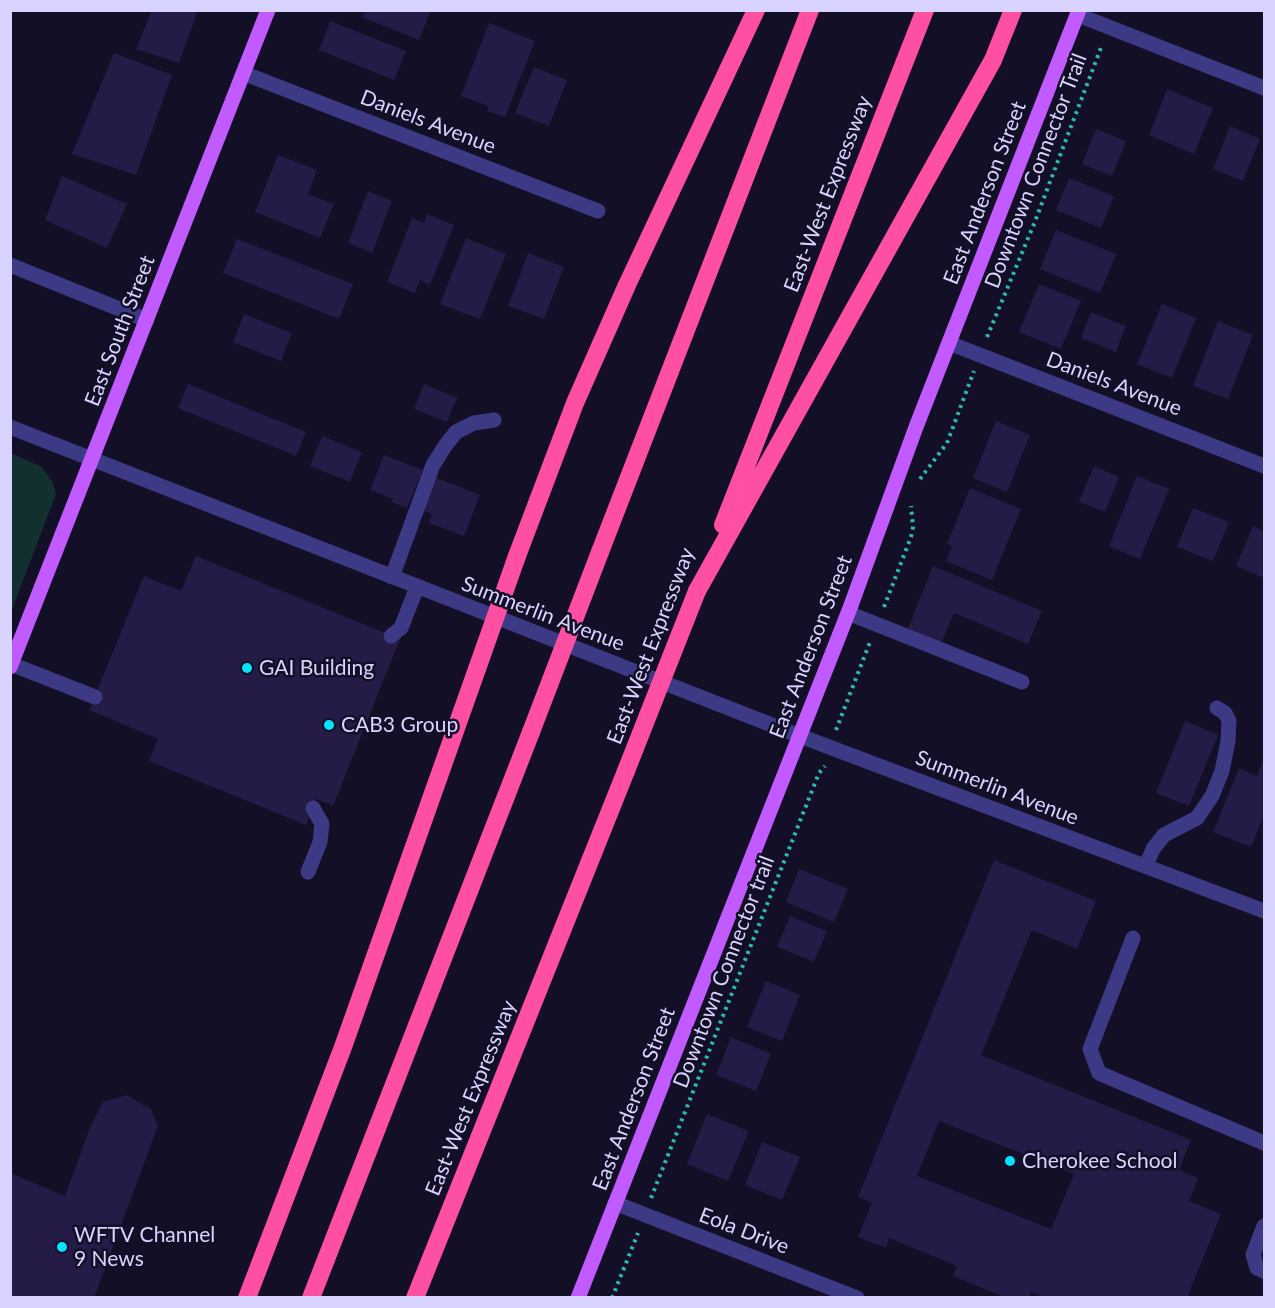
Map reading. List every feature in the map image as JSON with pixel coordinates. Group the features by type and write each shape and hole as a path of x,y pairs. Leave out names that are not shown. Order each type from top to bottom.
{"highway":[{"path":"247,1298 343,1047 517,556 575,403 756,10"},
{"path":"311,1298 810,10"},
{"name":"East-West Expressway","path":"416,1298 925,10"},
{"path":"697,591 993,60 1013,10"}],"main road":[{"name":"East South Street","path":"11,666 268,10"},
{"name":"East Anderson Street","path":"578,1298 848,613 891,493 1078,13"}],"street":[{"path":"1078,13 1264,88"},
{"name":"Daniels Avenue","path":"243,73 598,211"},
{"path":"10,266 147,320"},
{"name":"Daniels Avenue","path":"949,343 1264,466"},
{"path":"392,577 433,465 445,446 456,432 474,423 494,420"},
{"name":"Summerlin Avenue","path":"10,427 800,736 1264,911"},
{"path":"396,632 417,587"},
{"path":"848,613 1022,682"},
{"path":"11,666 94,697"},
{"path":"1146,867 1153,849 1164,835 1197,818 1212,796 1222,771 1228,741 1229,721 1225,713 1217,708"},
{"path":"308,872 320,842 322,824 313,808"},
{"path":"1133,938 1090,1049 1099,1073 1264,1143"},
{"name":"Eola Drive","path":"615,1203 857,1298"},
{"path":"1264,1226 1253,1255 1257,1268 1264,1271"}],"path":[{"name":"Downtown Connector Trail","path":"985,343 1034,224 1109,27"},
{"path":"917,487 920,479 947,443 975,368"},
{"path":"838,721 911,537 912,501"},
{"name":"Downtown Connector trail","path":"651,1198 819,772 824,767 827,758"},
{"path":"612,1298 638,1233"}],"green space":[{"path":"11,453 42,467 53,483 56,494 11,612"}],"building":[{"path":"152,10 198,10 179,63 136,49"},
{"path":"365,10 431,10 419,40 362,17"},
{"path":"330,21 406,51 394,80 319,50"},
{"path":"489,23 535,41 505,117 487,111 489,106 461,96"},
{"path":"114,53 172,75 136,175 72,154"},
{"path":"534,67 567,80 549,126 515,113"},
{"path":"1167,89 1213,108 1194,154 1149,135"},
{"path":"1230,126 1260,139 1243,181 1213,169"},
{"path":"1096,129 1126,141 1112,176 1082,164"},
{"path":"278,155 317,170 308,194 334,204 320,238 255,212"},
{"path":"62,176 127,204 107,248 45,220"},
{"path":"1069,178 1114,196 1101,228 1056,210"},
{"path":"368,191 392,201 372,253 348,243"},
{"path":"427,214 454,225 430,285 420,280 415,293 387,282 412,218 424,223"},
{"path":"1056,230 1116,254 1100,293 1040,269"},
{"path":"466,238 506,254 480,319 440,304"},
{"path":"237,239 353,284 339,319 223,273"},
{"path":"528,253 564,267 544,319 508,306"},
{"path":"1039,284 1081,301 1061,349 1019,332"},
{"path":"1162,304 1196,318 1172,378 1137,364"},
{"path":"1091,312 1126,326 1116,352 1081,338"},
{"path":"244,314 292,333 281,361 233,342"},
{"path":"1218,321 1253,335 1228,399 1193,386"},
{"path":"188,384 306,432 296,456 178,408"},
{"path":"424,384 457,398 447,422 414,409"},
{"path":"996,421 1030,435 1007,492 973,478"},
{"path":"322,436 362,452 350,482 310,466"},
{"path":"384,455 423,470 407,508 392,502 393,499 370,490"},
{"path":"1094,466 1119,477 1105,512 1079,502"},
{"path":"1137,476 1169,489 1140,559 1109,546"},
{"path":"435,477 480,495 464,536 429,523 432,514 422,510"},
{"path":"970,488 1021,509 992,580 946,561 952,546 947,544"},
{"path":"1193,508 1229,522 1213,561 1177,547"},
{"path":"1253,526 1264,531 1264,578 1236,566"},
{"name":"GAI Building","path":"196,556 400,639 333,806 316,799 306,825 149,761 158,739 89,710 144,576 181,591"},
{"path":"933,566 1042,611 1028,644 954,613 941,644 907,631"},
{"path":"1185,721 1218,735 1189,806 1156,793"},
{"path":"1264,757 1264,815 1251,847 1213,832 1239,768 1257,776"},
{"path":"994,860 1096,901 1077,949 1032,930 981,1055 1191,1140 1179,1170 1198,1178 1189,1201 1221,1214 1187,1298 1045,1298 1031,1292 1029,1298 1006,1298 953,1276 957,1266 889,1238 886,1248 858,1237 872,1203 858,1197","holes":["939,1121 1074,1174 1051,1229 917,1176"]},
{"path":"799,869 848,889 834,922 786,902"},
{"path":"790,916 827,931 814,962 777,947"},
{"path":"766,981 800,995 782,1041 747,1027"},
{"path":"731,1037 771,1054 756,1091 716,1075"},
{"name":"WFTV Channel 9 News","path":"126,1095 151,1109 158,1126 94,1298 10,1298 10,1173 65,1196 91,1125 103,1102"},
{"path":"707,1114 749,1131 728,1181 687,1164"},
{"path":"762,1142 800,1157 782,1200 745,1185"}],"place":[{"name":"GAI Building","path":"247,668"},
{"name":"CAB3 Group","path":"329,725"},
{"name":"Cherokee School","path":"1010,1161"},
{"name":"WFTV Channel 9 News","path":"62,1247"}]}
